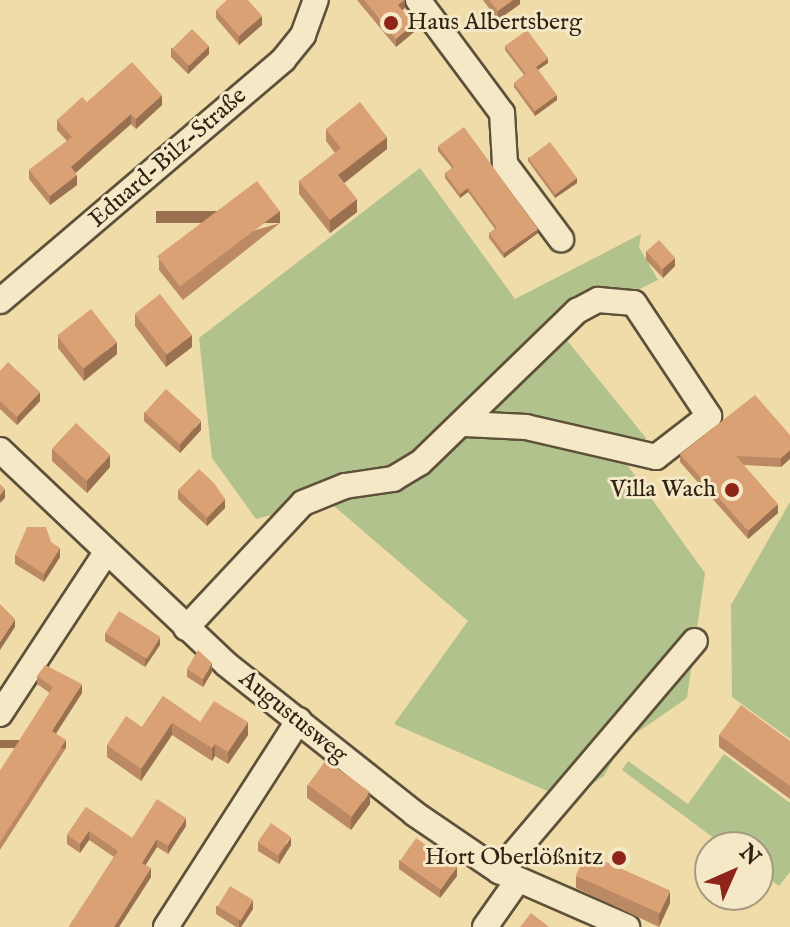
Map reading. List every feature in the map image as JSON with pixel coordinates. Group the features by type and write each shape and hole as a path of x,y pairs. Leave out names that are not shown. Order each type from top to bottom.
{"street":[{"name":"Eduard-Bilz-Straße","path":"0,301 283,60 303,35 316,0"},
{"path":"418,0 502,113 505,164 561,239"},
{"path":"186,628 303,503 345,486 393,479 465,424 577,311 598,300 634,303 709,416 656,457 526,427 465,424"},
{"name":"Augustusweg","path":"0,450 105,554 186,628 415,814 508,875 627,927"},
{"path":"0,714 105,554"},
{"path":"485,927 508,875 695,641"},
{"path":"166,927 299,720"}],"green space":[{"path":"420,168 515,299 641,234 639,247 658,280 603,307 565,338 646,438 628,466 705,573 687,698 622,743 604,776 568,800 394,724 468,621 327,500 256,519 212,458 199,338"},
{"path":"790,502 790,739 732,697 731,605"},
{"path":"724,754 790,803 790,872 779,886 774,882 774,831 704,831 622,770 628,761 688,804"}],"building":[{"path":"227,0 248,0 262,16 239,36 216,10"},
{"name":"Haus Albertsberg","path":"364,0 404,0 398,5 414,24 396,39"},
{"path":"489,0 513,0 498,11"},
{"path":"192,29 209,46 189,66 172,49"},
{"path":"527,30 548,58 536,67 557,95 535,111 514,83 526,74 505,46"},
{"path":"132,62 162,95 136,119 131,114 71,167 77,175 50,196 29,170 72,137 57,120 82,97 87,102"},
{"path":"360,102 387,137 338,175 357,199 330,220 299,181 341,148 326,129"},
{"path":"464,127 538,229 504,253 489,233 497,228 468,188 460,194 445,173 454,167 438,146"},
{"path":"550,142 577,178 556,194 528,158"},
{"path":"257,181 280,211 180,287 157,256"},
{"path":"659,240 675,258 662,269 646,251"},
{"path":"160,294 192,335 167,355 135,314"},
{"path":"91,309 117,342 83,369 57,335"},
{"path":"8,362 40,392 17,417 0,401 0,371"},
{"path":"166,389 201,420 180,444 145,413"},
{"name":"Villa Wach","path":"755,395 790,435 790,450 781,458 736,456 778,504 748,531 680,454"},
{"path":"76,423 110,455 87,481 52,449"},
{"path":"199,469 225,499 207,518 178,490"},
{"path":"27,527 46,527 51,542 60,548 44,574 15,555"},
{"path":"0,604 15,619 0,642"},
{"path":"119,611 161,637 147,659 105,633"},
{"path":"198,650 212,663 203,679 187,669"},
{"path":"45,665 82,684 52,731 66,740 0,842 0,771 53,687 37,676"},
{"path":"163,696 200,722 214,701 248,722 228,752 215,744 212,748 172,723 141,769 107,745 126,716 142,727"},
{"path":"741,705 790,741 790,786 719,735"},
{"path":"326,760 370,792 351,817 308,785"},
{"path":"157,799 186,818 168,846 157,839 142,863 151,868 114,927 69,926 118,851 89,831 80,844 67,835 86,807 132,838"},
{"path":"271,823 291,837 277,856 258,842"},
{"path":"416,838 457,867 441,890 400,861"},
{"path":"586,853 670,890 660,913 576,876"},
{"path":"230,886 253,900 241,920 218,907"},
{"path":"531,913 549,927 520,927"}],"place":[{"name":"Haus Albertsberg","path":"391,23"},
{"name":"Villa Wach","path":"732,490"},
{"name":"Hort Oberlößnitz","path":"619,858"}]}
